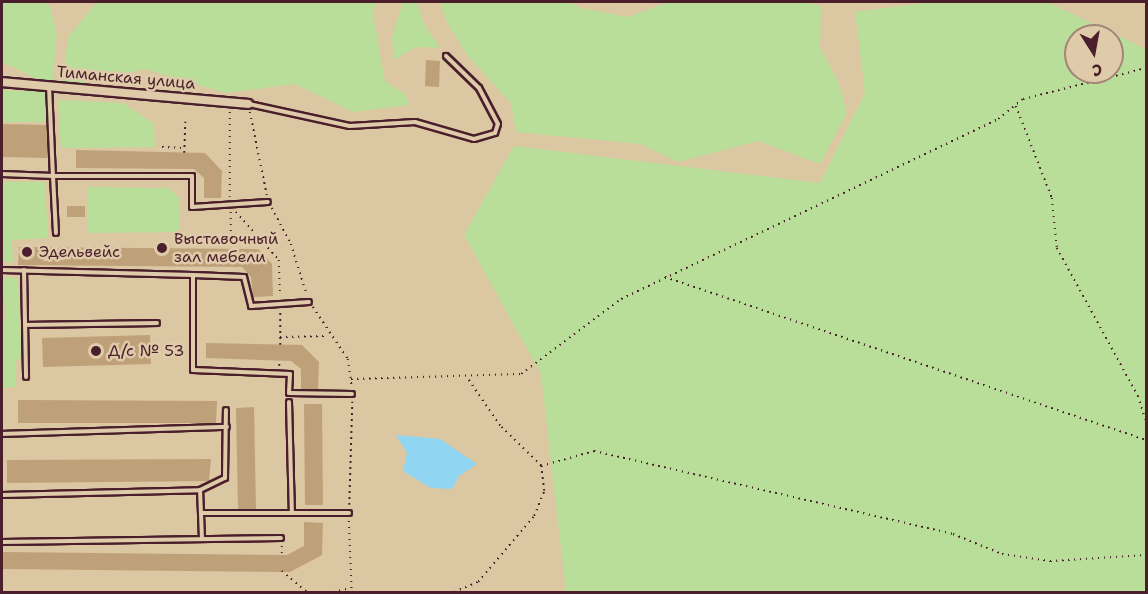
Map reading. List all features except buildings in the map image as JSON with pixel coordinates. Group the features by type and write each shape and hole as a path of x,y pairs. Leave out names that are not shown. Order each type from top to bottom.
{"street":[{"name":"Тиманская улица","path":"2,82 248,104"}],"lane":[{"path":"248,104 350,126 415,122 474,139 495,133 498,124 479,88 446,56"},
{"path":"49,86 56,233"},
{"path":"2,174 192,176 192,207 268,201"},
{"path":"2,270 244,278 250,306 309,302"},
{"path":"24,270 26,377"},
{"path":"193,276 193,370 290,374 289,393 352,394"},
{"path":"25,325 157,323"},
{"path":"289,402 292,513"},
{"path":"2,495 200,490 225,478 226,410"},
{"path":"2,434 227,427"},
{"path":"200,490 202,538"},
{"path":"201,513 349,513"},
{"path":"2,542 282,538"}],"path":[{"path":"351,379 521,374 621,299 998,119 1023,99 1146,68"},
{"path":"248,104 268,201 291,244 309,302 348,359 352,394 349,513 352,592"},
{"path":"1015,105 1052,198 1057,248 1138,396 1146,420"},
{"path":"184,153 185,122"},
{"path":"162,147 184,148"},
{"path":"230,205 231,248"},
{"path":"231,242 263,242"},
{"path":"665,276 1146,440"},
{"path":"279,345 281,304"},
{"path":"279,337 324,336"},
{"path":"454,592 478,582 534,516 544,491 541,466 500,426 467,377"},
{"path":"541,466 594,451 953,534 1002,554 1050,561 1146,555"},
{"path":"282,538 282,554"},
{"path":"282,571 307,592"},
{"path":"333,592 351,588"}],"green space":[{"path":"2,2 47,2 57,35 52,86 2,62"},
{"path":"97,2 376,2 373,14 385,81 405,94 409,105 353,112 295,84 225,93 145,69 61,88 68,37"},
{"path":"403,2 417,2 424,24 440,48 416,47 394,60 392,37"},
{"path":"440,2 570,2 580,8 628,17 669,2 806,2 821,6 820,48 838,81 847,113 820,164 758,141 678,162 640,144 516,132 511,103 468,56 447,23"},
{"path":"932,2 1047,2 1093,24 1064,24 1064,84 1124,84 1124,39 1146,49 1146,592 566,592 541,374 464,235 514,146 820,183 865,93 855,12"},
{"path":"2,90 46,92 47,122 2,122"},
{"path":"58,100 123,103 154,124 155,147 61,148"},
{"path":"2,182 45,182 48,238 12,240 13,262 2,262"},
{"path":"88,187 169,188 179,198 179,232 88,233"},
{"path":"2,277 18,278 22,358 15,361 16,387 4,388 2,426 2,320 6,320"}],"water":[{"path":"396,435 440,439 477,464 459,476 452,489 431,488 403,471 407,453"}],"place":[{"name":"Выставочный зал мебели","path":"162,248"},
{"name":"Эдельвейс","path":"27,252"},
{"name":"Д/с № 53","path":"96,351"}]}
